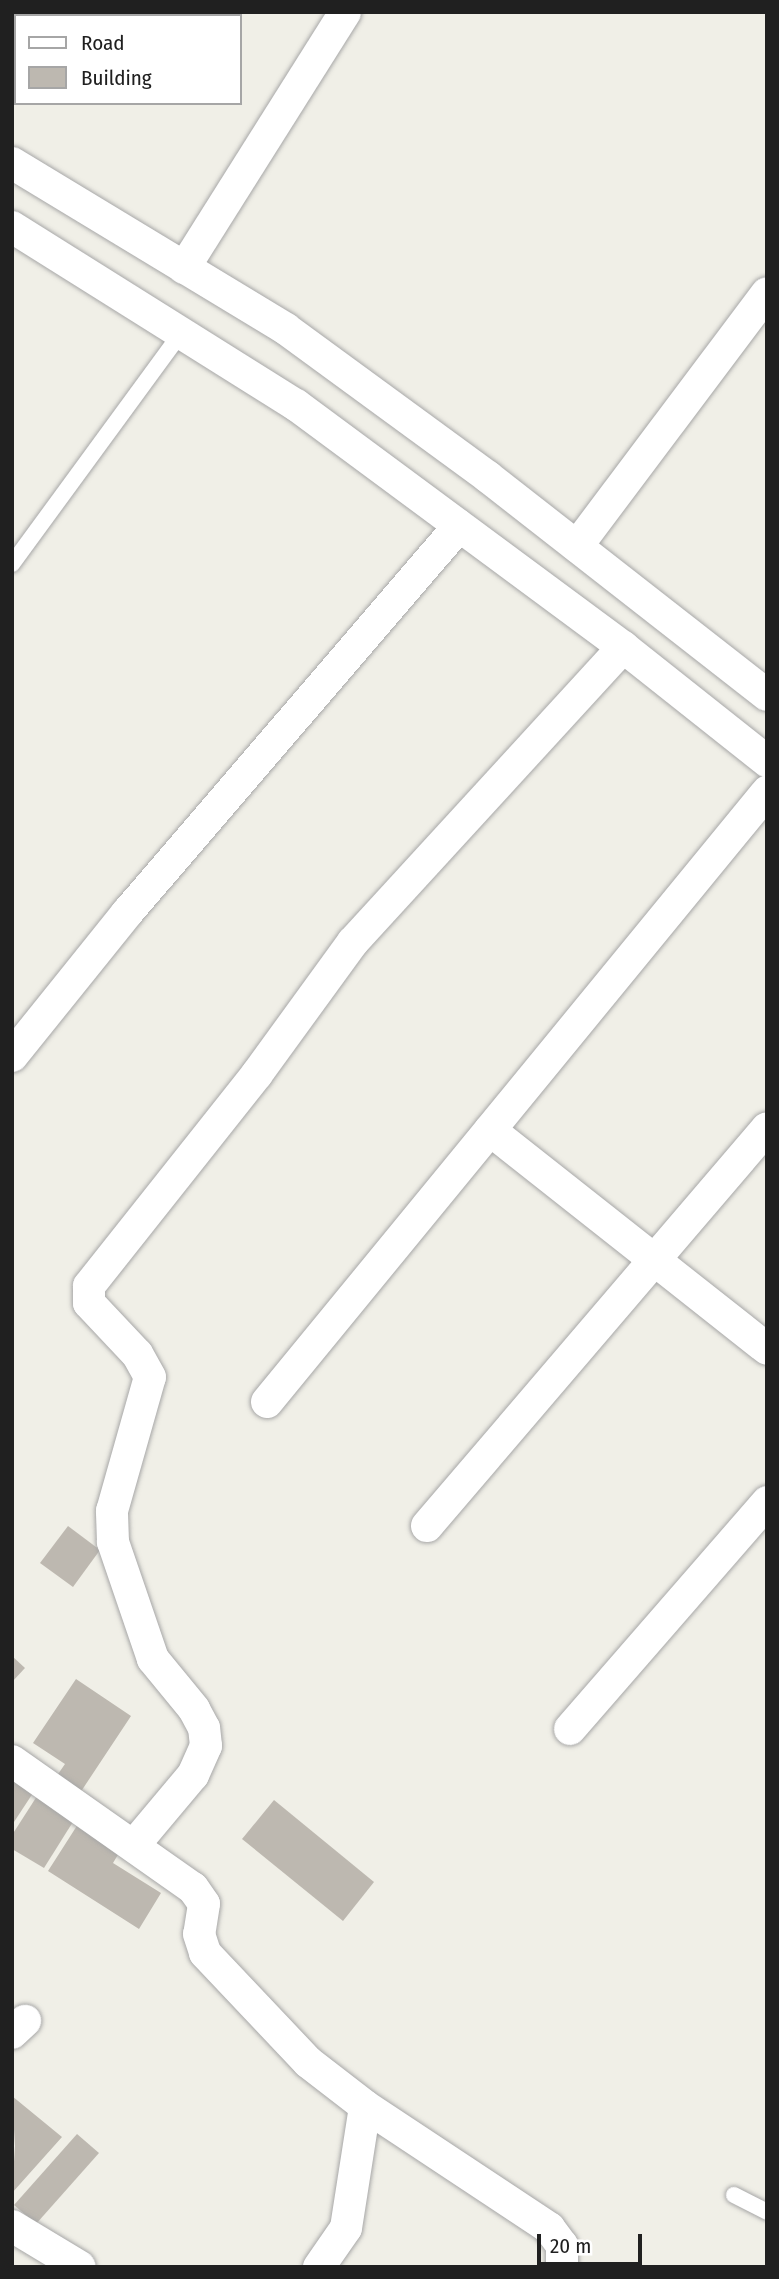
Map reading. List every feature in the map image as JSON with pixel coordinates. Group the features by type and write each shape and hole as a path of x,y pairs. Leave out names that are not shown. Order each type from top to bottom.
{"street":[{"path":"184,268 345,12"},
{"path":"12,163 286,329 577,546 767,695"},
{"path":"12,227 296,405 623,647 767,761"},
{"path":"577,546 767,293"},
{"path":"12,1056 127,913 459,526"},
{"path":"135,1844 193,1775 206,1746 204,1728 194,1709 153,1659 113,1542 112,1510 150,1377 137,1354 89,1303 89,1286 257,1074 353,942 623,647"},
{"path":"267,1402 767,792"},
{"path":"426,1525 767,1128"},
{"path":"490,1130 767,1349"},
{"path":"570,1728 767,1502"},
{"path":"12,1760 135,1844 200,1895 204,1904 200,1944 205,1953 308,2062 365,2106 549,2228 562,2245 562,2267"},
{"path":"319,2267 346,2228 365,2106"},
{"path":"12,2226 57,2262"}],"lane":[{"path":"12,564 183,332"},
{"path":"734,2195 767,2212"}],"building":[{"path":"68,1526 100,1550 73,1587 40,1563"},
{"path":"12,1656 25,1668 12,1682"},
{"path":"76,1679 131,1716 80,1793 56,1777 65,1764 33,1743"},
{"path":"12,1775 35,1790 12,1825"},
{"path":"39,1793 76,1817 44,1868 12,1849 12,1835"},
{"path":"274,1800 374,1882 343,1921 242,1839"},
{"path":"80,1821 122,1848 113,1863 161,1893 139,1929 48,1871"},
{"path":"12,2096 62,2137 12,2193 15,2146"},
{"path":"77,2134 99,2153 36,2224 14,2205"}]}
